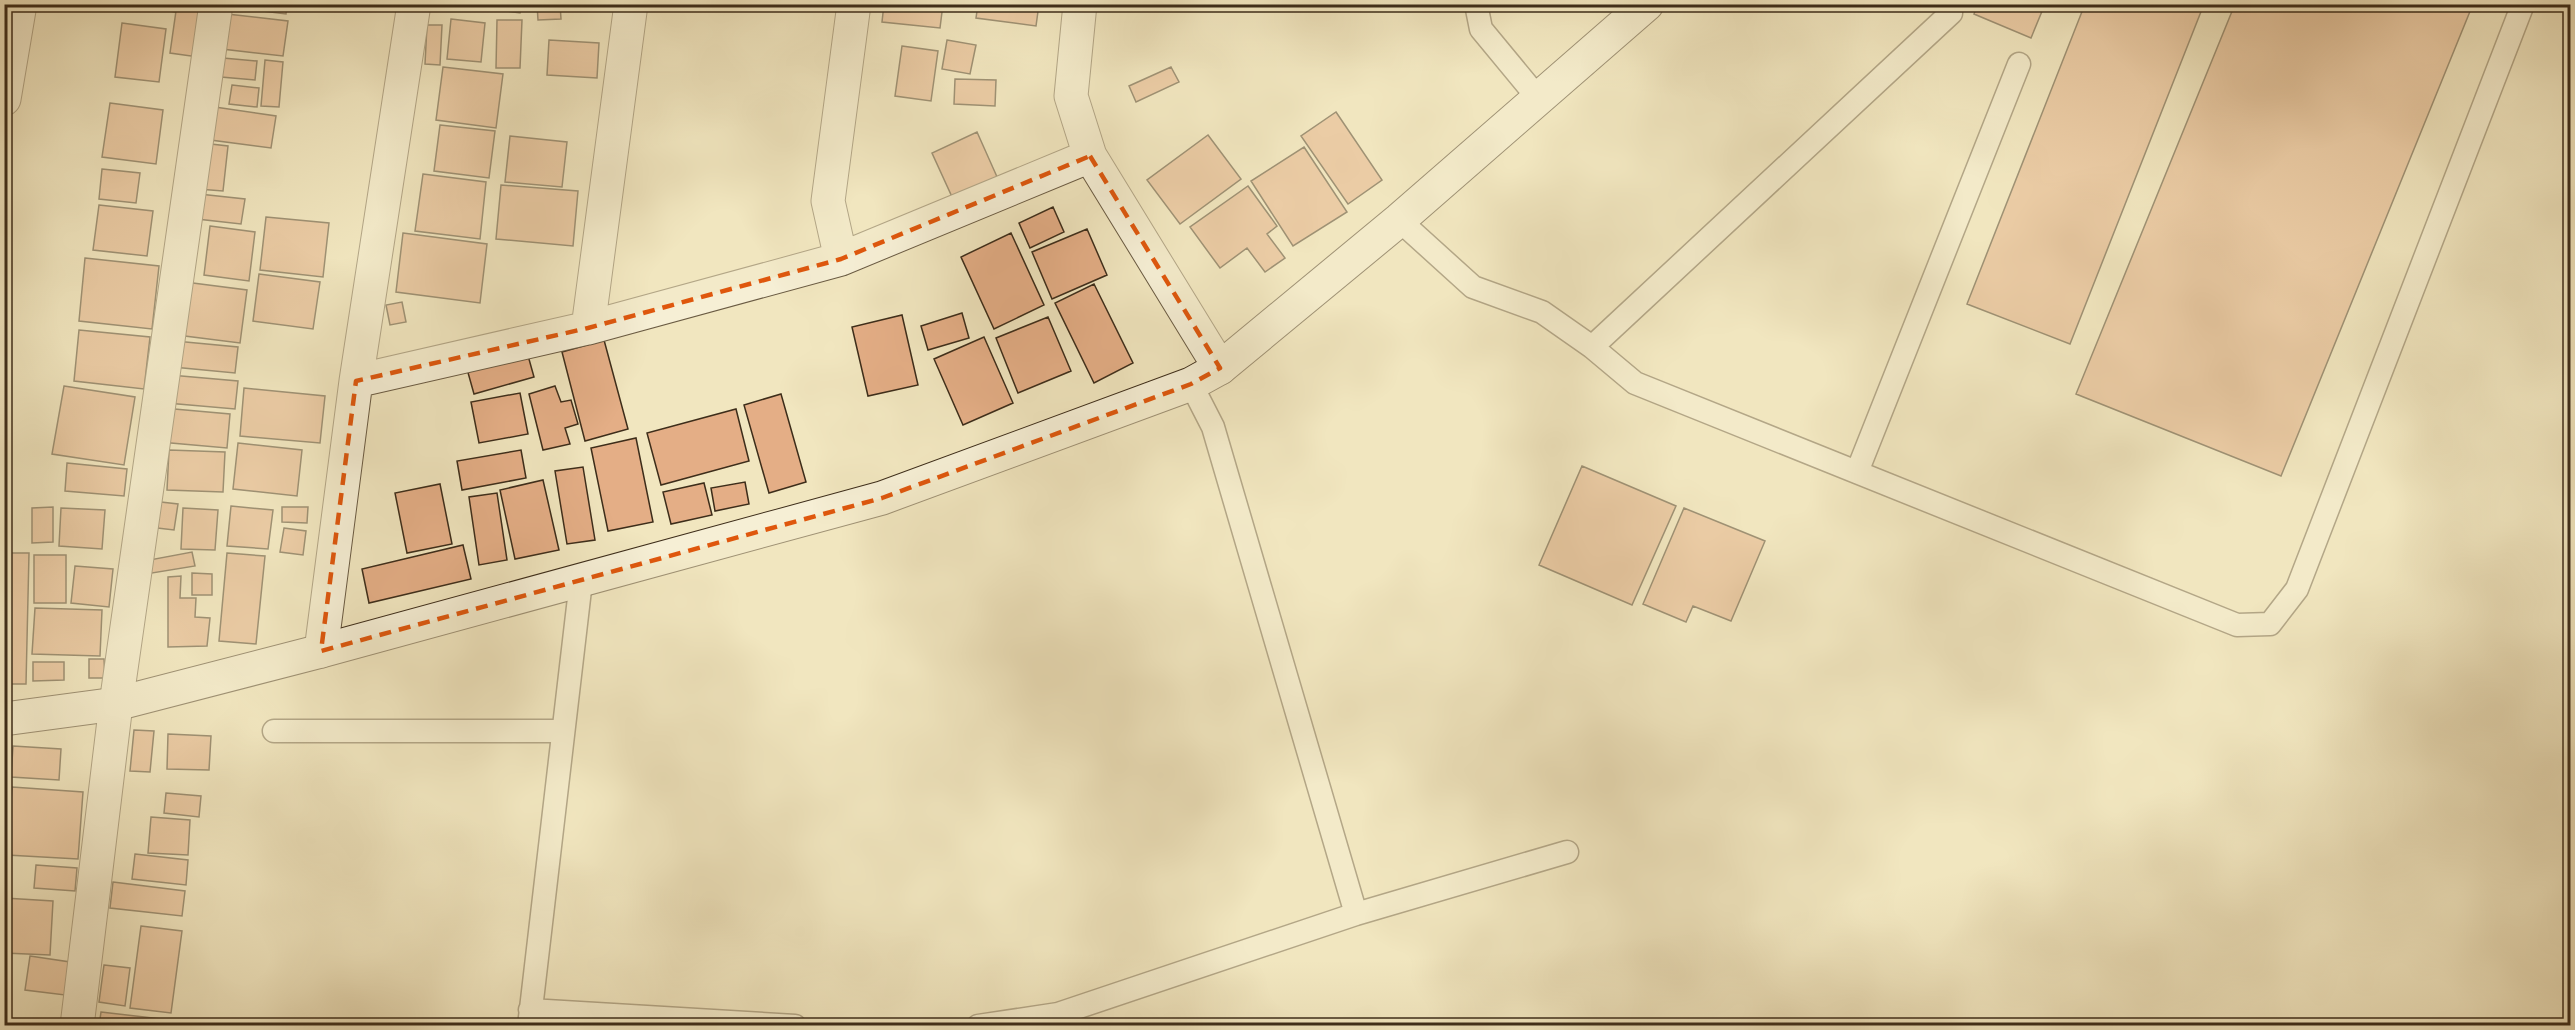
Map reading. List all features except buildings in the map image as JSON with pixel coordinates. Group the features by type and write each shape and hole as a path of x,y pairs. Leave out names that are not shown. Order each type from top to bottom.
{"street":[{"path":"4,99 20,4"},
{"path":"77,1026 116,704 216,4"},
{"path":"321,651 356,381 414,4"},
{"path":"588,328 631,4"},
{"path":"841,260 828,201 854,4"},
{"path":"1080,4 1071,96 1090,156 1220,368"},
{"path":"4,719 116,704 321,651 882,498 1191,384 1220,368 1399,220 1647,4"},
{"path":"356,381 588,328 841,260 1090,156"}],"lane":[{"path":"1476,4 1481,29 1538,98"},
{"path":"1399,220 1473,287 1542,312 1592,347 1635,384 2237,625 2270,624 2297,589 2523,4"},
{"path":"1592,347 1951,13"},
{"path":"1857,472 2019,63"},
{"path":"1191,384 1213,427 1356,914"},
{"path":"581,581 530,1018 795,1026"},
{"path":"274,731 562,731"},
{"path":"978,1026 1058,1014 1356,914 1567,852"}],"highlighted area":[{"path":"1090,156 1220,368 1191,384 882,498 321,651 356,381 588,328 841,259"}]}
